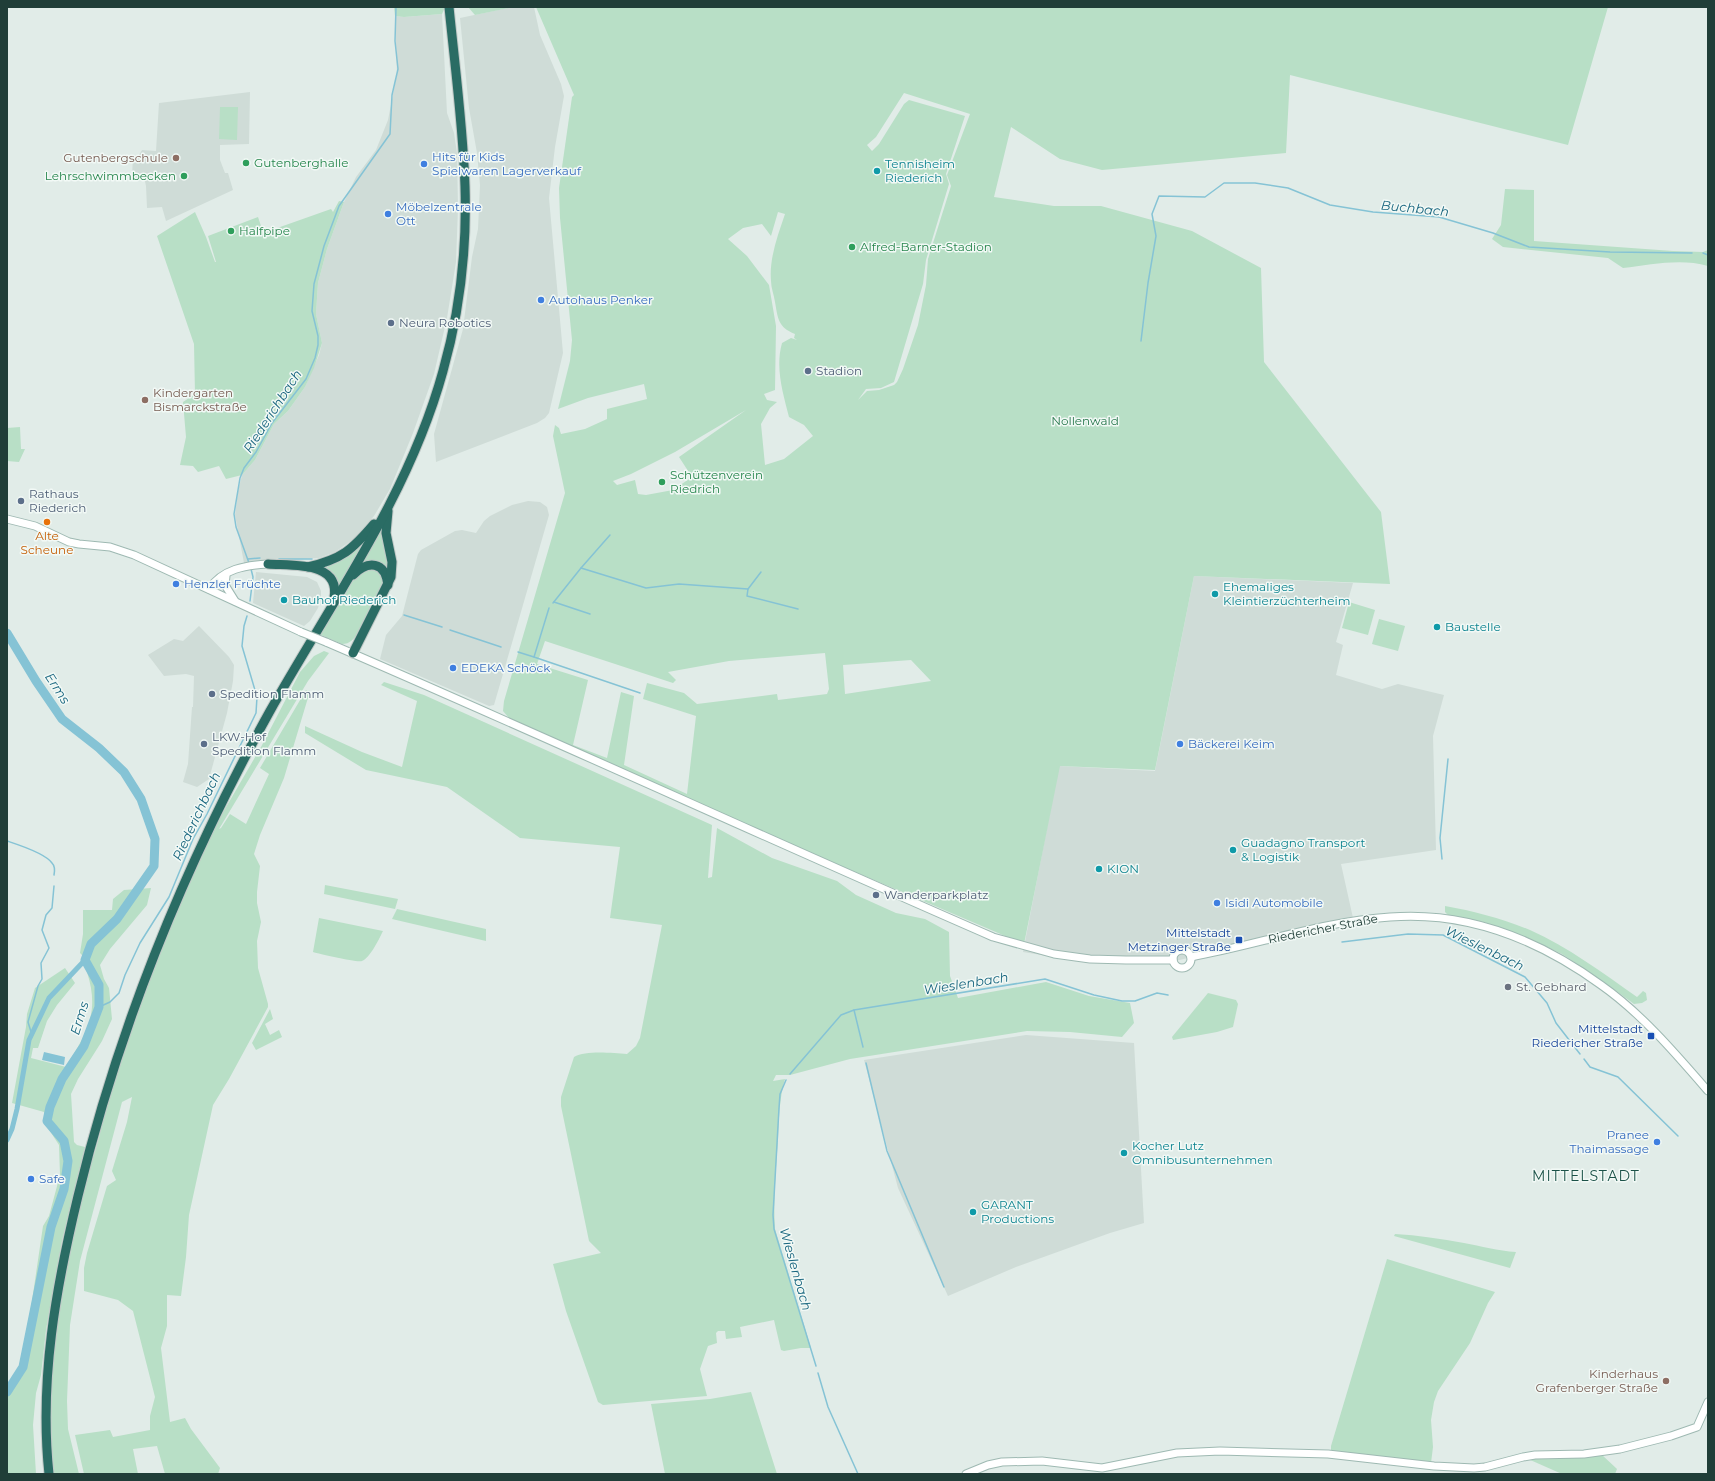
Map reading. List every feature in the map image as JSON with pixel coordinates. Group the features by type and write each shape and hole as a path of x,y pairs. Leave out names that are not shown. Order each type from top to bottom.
{"highway":[{"path":"49,1474 46,1435 47,1378 57,1298 84,1172 117,1058 155,952 208,829 258,733 387,509 416,448 439,385 452,336 460,284 465,231 465,188 462,131 449,7"},
{"path":"308,567 335,559 349,551 387,509"},
{"path":"353,653 388,586 392,570 386,533 387,509"},
{"path":"268,564 308,567 328,574 332,580 335,592 334,602"},
{"path":"343,586 361,567 372,565 381,568 385,572 388,586"}],"main road":[{"path":"7,518 35,526 77,544 117,549 218,593 301,632 353,653 994,937 1054,954 1119,960 1173,960"},
{"path":"209,589 219,578 232,571 242,567 268,564"},
{"path":"218,593 226,576 232,571"},
{"path":"226,576 226,585 235,602"},
{"name":"Riedericher Straße","path":"1191,957 1354,921 1390,917 1439,917 1482,925 1526,941 1561,959 1602,985 1645,1023 1708,1091"},
{"path":"1180,950 1187,951 1191,957 1191,962 1185,968 1177,966 1173,960 1175,953 1180,950"},
{"path":"966,1474 988,1464 1002,1462 1042,1461 1102,1468 1177,1453 1254,1451 1328,1454 1434,1466 1474,1468 1485,1467 1535,1455 1600,1452 1620,1449 1689,1431 1697,1427 1700,1423 1708,1402"}],"shaded area":[{"path":"513,7 534,7 540,35 561,84 564,96 555,147 549,198 563,353 549,413 545,418 537,423 436,462 434,434 463,329 472,257 478,229 480,185 477,153 469,108 460,18"},
{"path":"442,14 447,113 454,133 457,153 458,208 456,262 447,318 434,374 413,433 390,489 374,516 355,538 335,552 319,558 244,563 235,515 242,475 255,460 274,424 288,411 305,387 319,355 322,343 316,314 318,283 327,249 344,202 356,177 376,150 388,120 397,74 395,16 404,17"},
{"name":"Gutenbergschule","path":"250,92 249,144 220,145 220,160 225,173 228,173 233,190 166,221 162,207 147,208 144,177 132,178 133,155 139,155 142,150 156,151 159,103"},
{"path":"528,501 540,502 547,507 549,515 494,705 489,706 380,659 386,635 402,616 418,554 421,550 455,531 462,530 476,533 484,521 490,516 512,505"},
{"path":"256,572 307,577 317,582 321,591 321,599 318,608 310,621 304,626 253,603"},
{"path":"1194,576 1353,583 1336,642 1343,645 1336,675 1382,689 1398,684 1444,695 1433,736 1436,850 1341,864 1353,918 1315,929 1175,961 1090,963 1023,952 1059,766 1155,771"},
{"name":"Spedition Flamm","path":"199,626 229,657 234,665 233,681 227,713 209,779 197,787 183,782 188,764 194,676 186,674 164,676 148,655 174,639 183,641"},
{"path":"1026,1035 1134,1043 1144,1223 1110,1233 1016,1267 948,1296 898,1188 864,1060"}],"green space":[{"path":"394,7 445,7 442,14 404,17 395,16"},
{"path":"468,7 513,7 475,15"},
{"name":"Nollenwald","path":"536,7 1608,7 1568,145 1290,75 1286,153 1102,170 1060,159 1011,127 994,197 1054,206 1101,206 1192,231 1261,268 1264,362 1381,512 1390,584 1194,576 1155,770 1060,766 1024,944 825,859 532,729 509,718 503,711 504,701 565,493 553,436 555,425 559,428 561,434 585,429 607,419 607,409 647,399 644,384 588,398 558,409 570,361 572,340 560,218 559,188 572,97 574,95","holes":["904,93 970,114 947,175 951,186 928,259 926,285 918,325 903,369 894,385 879,390 867,391 858,400 866,389 881,388 894,382 923,284 926,260 949,184 946,174 965,116 909,100 904,104 879,144 872,151 867,145 876,137","778,212 785,214 777,238 771,264 771,284 780,322 785,328 795,334 794,338 797,340 791,338 782,343 779,362 781,380 789,417 804,425 813,436 784,459 765,465 761,424 770,408 777,402 767,400 764,394 775,390 776,326 769,285 747,256 728,239 743,228 762,224 771,236","746,410 679,457 692,477 673,490 646,495 638,494 635,480 617,485 613,481 631,474 675,452","545,641 673,683 676,680 668,672 729,661 825,653 829,689 827,694 778,700 777,694 697,704 684,693 647,683 643,699 696,716 687,794 624,765 634,696 621,692 607,758 573,745 588,680 537,664","911,660 931,681 845,694 843,665"]},
{"path":"220,107 238,107 237,140 219,139"},
{"path":"1505,189 1534,190 1534,241 1673,251 1703,252 1708,250 1708,266 1676,262 1623,268 1608,258 1503,247 1492,239 1501,225"},
{"path":"339,201 344,202 327,249 318,283 316,314 322,343 314,368 305,387 288,411 274,424 255,460 242,475 226,479 219,466 198,472 193,466 180,465 186,437 183,402 195,394 194,344 157,236 195,212 216,262 208,236 258,217 263,232 266,232 331,209 333,212"},
{"path":"20,427 21,449 25,449 19,462 7,461 7,428"},
{"path":"383,524 390,574 362,563"},
{"path":"359,545 361,547 338,589 320,566"},
{"path":"377,568 385,581 358,633 352,641 342,644 319,634 355,577 363,570"},
{"path":"1349,602 1375,610 1368,635 1342,628"},
{"path":"1379,619 1405,626 1398,651 1372,644"},
{"path":"324,651 329,653 308,681 219,829 230,814 246,824 269,774 260,768 306,690 310,691 284,778 260,835 254,854 260,866 257,892 257,903 261,922 257,941 258,968 268,1007 229,1079 213,1105 189,1215 181,1296 167,1295 167,1326 161,1348 170,1422 185,1418 191,1429 220,1468 218,1474 165,1474 157,1446 133,1449 138,1474 84,1474 75,1435 110,1430 113,1437 150,1430 150,1416 155,1397 133,1311 118,1300 84,1291 84,1268 87,1253 107,1186 116,1180 112,1171 127,1122 132,1097 122,1102 80,1261 70,1325 67,1401 68,1429 79,1474 52,1474 48,1408 59,1304 88,1168 94,1155 100,1134 101,1122 121,1054 167,932 211,833 261,747 300,672 314,656"},
{"path":"384,682 424,695 712,825 708,878 712,877 717,828 772,858 837,881 856,895 896,913 925,919 949,932 950,976 958,998 1046,982 1089,996 1130,1003 1134,1023 1122,1037 1070,1032 1027,1031 850,1059 790,1075 776,1075 773,1081 785,1079 779,1117 774,1218 775,1229 811,1348 781,1350 774,1320 740,1327 742,1337 726,1339 725,1331 718,1331 716,1333 717,1343 708,1346 700,1369 707,1396 603,1405 598,1402 566,1311 553,1264 601,1253 589,1241 561,1106 561,1097 574,1057 585,1053 627,1054 636,1046 640,1038 662,925 610,918 620,847 520,838 447,787 366,770 305,733 305,726 362,752 402,767 417,701 381,685"},
{"path":"325,885 398,899 395,909 324,894"},
{"path":"151,888 147,905 110,949 100,965 104,979 109,988 112,1019 102,1041 78,1079 71,1094 74,1142 77,1145 85,1147 62,1241 46,1330 41,1375 36,1393 33,1425 36,1474 7,1474 7,1392 22,1369 43,1226 49,1216 60,1175 59,1145 44,1122 44,1112 12,1103 27,1014 35,988 65,968 75,983 57,1005 47,1021 38,1048 33,1048 31,1058 66,1067 80,1043 92,1011 91,986 87,972 91,964 80,953 83,934 83,910 112,910 113,899 124,890"},
{"path":"1445,906 1467,910 1509,922 1530,930 1572,952 1637,997 1643,991 1646,993 1647,1000 1642,1003 1634,1004 1562,954 1528,938 1483,922 1448,915 1445,912"},
{"path":"397,909 486,929 486,941 392,919"},
{"path":"319,918 383,931 374,948 362,961 339,958 313,952"},
{"path":"1208,993 1236,1000 1238,1004 1233,1027 1217,1032 1173,1040 1172,1037"},
{"path":"270,1009 273,1019 265,1024 270,1035 279,1030 282,1037 256,1050 252,1043"},
{"path":"1395,1234 1430,1237 1496,1250 1516,1252 1510,1268 1394,1236"},
{"path":"1387,1259 1495,1292 1488,1303 1470,1343 1438,1391 1434,1402 1431,1420 1433,1447 1431,1463 1331,1452 1331,1446"},
{"path":"751,1392 777,1474 665,1474 651,1404 710,1399"},
{"path":"1601,1454 1617,1469 1615,1474 1562,1474 1528,1459 1540,1457"}],"water":[{"path":"44,1052 65,1057 64,1065 42,1060"}],"waterway":[{"name":"Riederichbach","path":"249,563 236,527 234,514 240,478 244,468 256,452 272,423 306,379 315,358 318,345 318,336 312,311 314,284 324,246 339,206 390,134 392,95 398,69 395,41 396,7"},
{"name":"Buchbach","path":"1141,341 1148,283 1156,236 1152,214 1159,196 1205,197 1224,183 1255,183 1288,188 1330,205 1373,212 1439,217 1493,233 1529,247 1610,252 1692,253"},
{"name":"Buchbach","path":"1703,253 1708,255"},
{"path":"581,568 610,535"},
{"path":"248,559 260,558"},
{"path":"279,559 312,559"},
{"path":"553,603 581,568 646,588 679,584 748,589 761,572"},
{"name":"Riederichbach","path":"250,601 253,577 251,569"},
{"path":"748,589 747,596 798,609"},
{"path":"554,602 590,614"},
{"path":"518,652 534,657 549,608"},
{"path":"404,615 442,627"},
{"name":"Riederichbach","path":"99,1007 110,1002 119,993 125,975 140,943 169,897 193,839 207,814 256,713 257,697 242,646 244,626 247,616"},
{"path":"450,630 501,647"},
{"name":"Erms","path":"7,633 36,681 62,719 99,748 124,772 141,799 155,839 154,866 117,919 91,944 85,960 99,985 99,1007 84,1046 62,1079 50,1107 47,1121 64,1141 68,1161 64,1189 51,1227 23,1367 7,1392"},
{"path":"534,657 640,693"},
{"path":"1442,859 1440,838 1448,759"},
{"path":"7,841 49,859 55,870 54,875"},
{"path":"32,1035 28,1022 38,986 42,979 41,963 49,948 42,930 46,915 52,908 54,886"},
{"name":"Wieslenbach","path":"1342,942 1408,934 1443,935 1525,977 1547,1003 1556,1023 1580,1054"},
{"path":"7,1140 12,1129 17,1109 29,1040 49,998 85,960"},
{"name":"Wieslenbach","path":"790,1074 841,1015 854,1010 1045,979 1094,995 1122,1001 1135,1001 1157,993 1168,995"},
{"path":"854,1010 863,1047"},
{"name":"Wieslenbach","path":"1584,1059 1590,1067 1618,1077 1678,1136"},
{"path":"866,1063 887,1151 944,1287"},
{"name":"Wieslenbach","path":"786,1080 780,1094 773,1215 774,1229 816,1366"},
{"name":"Wieslenbach","path":"818,1373 828,1407 858,1474"}],"place":[{"name":"Gutenbergschule","path":"176,158"},
{"name":"Gutenberghalle","path":"246,163"},
{"name":"Hits für Kids Spielwaren Lagerverkauf","path":"424,164"},
{"name":"Tennisheim Riederich","path":"877,171"},
{"name":"Lehrschwimmbecken","path":"184,176"},
{"name":"Möbelzentrale Ott","path":"388,214"},
{"name":"Halfpipe","path":"231,231"},
{"name":"Alfred-Barner-Stadion","path":"852,247"},
{"name":"Autohaus Penker","path":"541,300"},
{"name":"Neura Robotics","path":"391,323"},
{"name":"Stadion","path":"808,371"},
{"name":"Kindergarten Bismarckstraße","path":"145,400"},
{"name":"Schützenverein Riedrich","path":"662,482"},
{"name":"Rathaus Riederich","path":"21,501"},
{"name":"Alte Scheune","path":"47,522"},
{"name":"Henzler Früchte","path":"176,584"},
{"name":"Ehemaliges Kleintierzüchterheim","path":"1215,594"},
{"name":"Bauhof Riederich","path":"284,600"},
{"name":"Baustelle","path":"1437,627"},
{"name":"EDEKA Schöck","path":"453,668"},
{"name":"Spedition Flamm","path":"212,694"},
{"name":"LKW-Hof Spedition Flamm","path":"204,744"},
{"name":"Bäckerei Keim","path":"1180,744"},
{"name":"Guadagno Transport & Logistik","path":"1233,850"},
{"name":"KION","path":"1099,869"},
{"name":"Wanderparkplatz","path":"876,895"},
{"name":"Isidi Automobile","path":"1217,903"},
{"name":"Mittelstadt Metzinger Straße","path":"1239,940"},
{"name":"St. Gebhard","path":"1508,987"},
{"name":"Mittelstadt Riedericher Straße","path":"1651,1036"},
{"name":"Pranee Thaimassage","path":"1657,1142"},
{"name":"Kocher Lutz Omnibusunternehmen","path":"1124,1153"},
{"name":"Safe","path":"31,1179"},
{"name":"GARANT Productions","path":"973,1212"},
{"name":"Kinderhaus Grafenberger Straße","path":"1666,1381"}],"district":[{"name":"MITTELSTADT","path":"1586,1176"}]}
